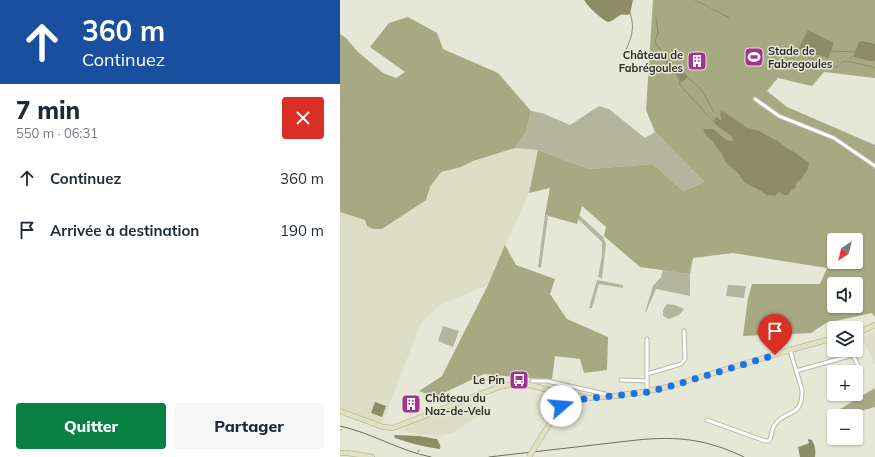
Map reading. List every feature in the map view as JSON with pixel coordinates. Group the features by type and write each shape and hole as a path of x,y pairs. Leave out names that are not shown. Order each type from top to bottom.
{"main road":[{"path":"863,331 875,325"},
{"path":"529,457 554,417 564,407 569,406 578,400 648,392 827,341"},
{"path":"340,411 388,428 393,428 499,387 518,383 559,393 562,391 590,398"},
{"path":"536,387 550,394 561,406 564,407"},
{"path":"568,392 573,398 572,403"},
{"path":"554,417 557,396 559,393"},
{"path":"340,453 372,457"}],"street":[{"path":"755,99 779,116 834,138 875,166"},
{"path":"648,374 684,362 684,331"},
{"path":"647,339 648,392"},
{"path":"707,420 765,441 769,441 771,438 771,432 779,420 797,410 800,405 802,390 790,351"},
{"path":"796,371 853,355 858,365"},
{"path":"532,381 547,380 605,394"},
{"path":"621,380 647,381"},
{"path":"568,385 568,392"}],"shaded area":[{"path":"584,0 633,0 630,14 621,15 608,22 588,6"},
{"path":"653,0 875,0 875,78 824,72 812,86 778,78 767,91 787,107 875,145 875,317 872,313 835,321 827,321 827,323 811,333 743,336 748,298 752,284 820,284 827,268 733,253 693,258 690,274 640,267 604,236 606,227 582,206 577,224 545,215 550,188 529,193 538,150 589,169 653,164 683,191 704,182 655,132 646,110"},
{"path":"408,17 437,33 443,49 498,73 531,111 526,132 515,148 473,161 461,167 441,172 430,187 426,200 382,229 373,229 367,226 365,220 340,212 340,34 383,73 396,78 405,72 370,47 389,23"},
{"path":"808,30 834,43 828,58 798,49"},
{"path":"861,41 875,44 875,61 854,57 859,42"},
{"path":"666,61 668,61 681,73 687,75 685,80 682,82 680,81 676,74 671,73 668,70"},
{"path":"599,106 609,109 645,138 655,132 704,182 683,191 653,164 589,169 538,150 515,148 526,132 531,111 542,113 570,125"},
{"path":"721,111 748,128 759,131 779,142 809,163 807,170 800,181 796,183 795,188 791,190 788,195 784,195 779,192 775,196 767,195 745,183 737,172 726,163 714,142 707,137 703,130 713,129 724,138 732,141 733,139 727,132 714,122 715,118 717,117 722,120 720,115"},
{"path":"515,148 538,150 529,193 488,285 440,305 421,323 382,423 340,408 340,212 365,220 426,200 430,187 441,172 461,167 473,161"},
{"path":"545,215 548,216 541,268 538,267"},
{"path":"579,215 603,237 606,244 602,278 598,277 602,255 602,242 578,219"},
{"path":"505,245 516,265 555,279 550,294 567,319 608,337 607,370 584,373 580,359 555,356 552,379 484,374 435,397 419,391 442,376 488,285"},
{"path":"663,270 690,274 690,296 656,289 645,312 653,286 661,277"},
{"path":"597,280 623,285 623,288 599,284 592,308 589,308"},
{"path":"728,285 746,286 744,298 726,296"},
{"path":"667,304 675,305 684,309 679,315 669,319 663,316 663,310"},
{"path":"443,326 459,331 453,347 438,341"},
{"path":"875,331 875,365 863,340 863,336 865,337"},
{"path":"875,388 875,407 863,410 863,409 840,409 853,401 863,401 863,395"},
{"path":"375,402 386,406 382,417 371,413"},
{"path":"470,402 478,416 452,433 438,437 404,432 405,426"},
{"path":"395,435 419,436 437,439 440,449 406,442 395,438"},
{"path":"809,439 812,440 815,446 815,457 800,457 798,447 809,443"}],"waterway":[{"path":"695,0 709,7"},
{"path":"711,8 730,18"},
{"path":"624,55 632,30 632,19 630,13"},
{"path":"656,17 658,33 655,41 665,55 666,61"},
{"path":"785,46 795,50"},
{"path":"831,51 855,52"},
{"path":"799,52 827,66 837,67 846,61 875,68"},
{"path":"850,58 855,55"},
{"path":"687,77 703,93 714,113"},
{"path":"680,81 679,84 709,117"},
{"path":"711,119 714,122"}],"railway":[{"path":"340,426 363,433 408,451 431,457"},
{"path":"489,457 666,438 692,440 717,446 744,457"}],"place":[{"name":"Stade de Fabregoules","path":"754,57"},
{"name":"Château de Fabrégoules","path":"697,61"},
{"name":"Le Pin","path":"519,380"},
{"name":"Château du Naz-de-Velu","path":"411,404"}],"route":[{"path":"561,406 567,407 578,400 590,398 648,392 775,355"}]}
